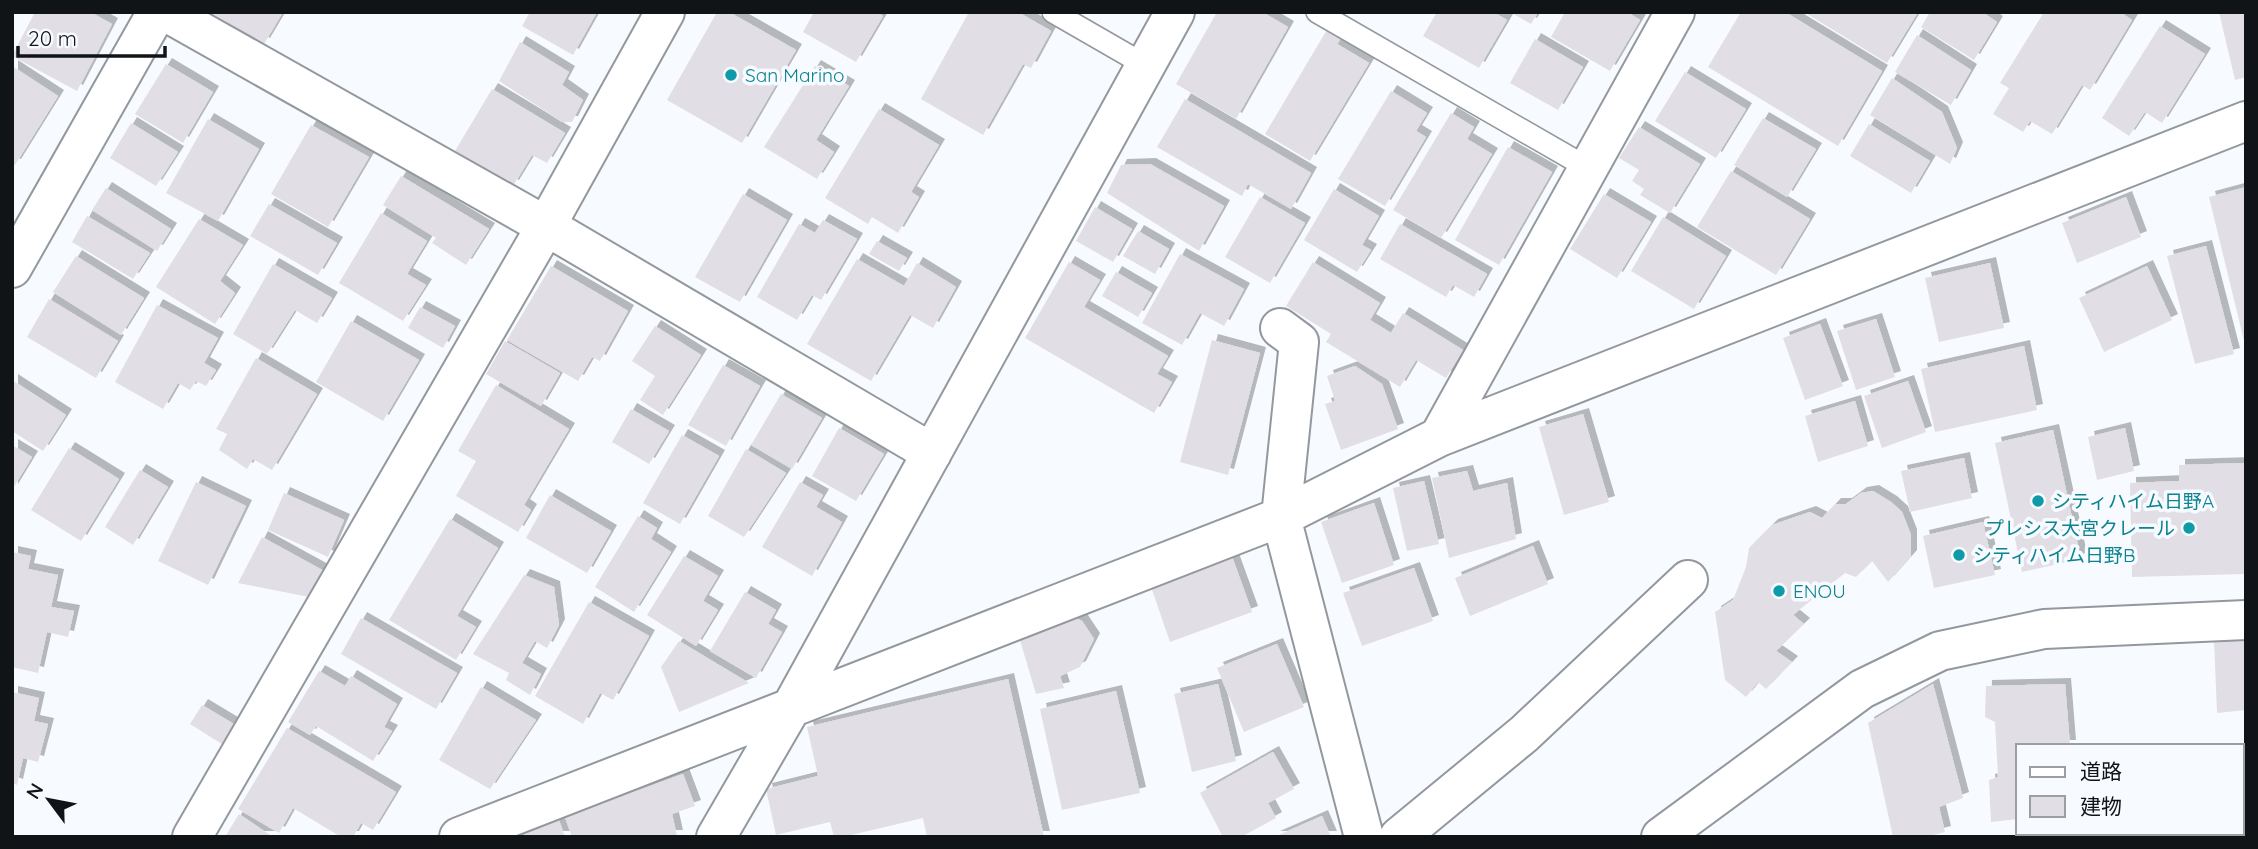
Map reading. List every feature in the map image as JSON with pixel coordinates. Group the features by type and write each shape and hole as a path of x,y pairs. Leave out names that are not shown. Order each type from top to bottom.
{"street":[{"path":"12,268 157,12"},
{"path":"166,12 546,226 932,453"},
{"path":"192,837 546,226 666,12"},
{"path":"716,837 791,708 1175,12"},
{"path":"1439,437 1588,168 1668,15"},
{"path":"459,837 1281,517 1439,437 2246,121"},
{"path":"1280,328 1299,342 1281,517 1364,837"},
{"path":"1399,837 1524,734 1688,580"},
{"path":"1661,837 1862,689 1940,651 2044,629 2246,620"}],"lane":[{"path":"1054,12 1145,65"},
{"path":"1317,12 1588,168"}],"building":[{"path":"35,12 90,12 112,24 77,91 12,56"},
{"path":"210,12 283,12 264,44"},
{"path":"530,12 597,12 573,55 522,26"},
{"name":"San Marino","path":"717,12 729,12 796,50 742,143 667,100"},
{"path":"814,12 876,12 883,16 856,62 803,32"},
{"path":"969,12 1018,12 1051,31 1031,68 1023,64 983,135 921,99"},
{"path":"1217,12 1262,12 1288,27 1236,119 1176,84"},
{"path":"1437,12 1493,12 1507,20 1479,68 1423,36"},
{"path":"1510,12 1538,12 1531,24"},
{"path":"1565,12 1627,12 1640,20 1610,71 1551,37"},
{"path":"1741,12 1785,12 1882,71 1838,146 1708,67"},
{"path":"1804,12 1918,12 1887,63"},
{"path":"1930,12 1982,12 1997,22 1974,60 1921,27"},
{"path":"2044,12 2120,12 2132,20 2090,90 2082,85 2052,134 2030,121 2023,132 1993,114 2009,88 2000,83"},
{"path":"2219,12 2246,12 2246,77 2235,80"},
{"path":"2160,26 2205,54 2162,123 2145,112 2129,136 2102,118"},
{"path":"1328,28 1342,37 1337,44 1369,63 1310,161 1265,134"},
{"path":"1917,35 1971,70 1951,105 1895,72"},
{"path":"1535,39 1583,67 1558,110 1510,83"},
{"path":"520,42 569,72 562,85 583,100 572,122 562,122 499,81"},
{"path":"166,64 213,92 183,143 135,114"},
{"path":"12,66 58,96 15,165 12,164"},
{"path":"815,66 849,86 816,140 834,152 817,179 764,147"},
{"path":"1685,72 1746,109 1716,158 1655,121"},
{"path":"1892,78 1942,112 1957,148 1950,164 1870,115"},
{"path":"492,89 565,133 547,163 532,155 513,186 455,151"},
{"path":"1391,91 1427,113 1416,131 1426,137 1385,206 1338,179"},
{"path":"1185,99 1311,173 1291,209 1248,184 1242,196 1157,147"},
{"path":"879,109 939,145 911,192 919,197 898,233 872,217 868,224 825,198"},
{"path":"1451,113 1474,127 1467,139 1492,154 1441,238 1393,210"},
{"path":"1763,118 1816,149 1787,197 1734,165"},
{"path":"208,119 259,149 218,221 166,193"},
{"path":"131,123 178,152 156,186 110,158"},
{"path":"1869,124 1930,161 1911,193 1850,156"},
{"path":"311,125 369,157 328,227 271,194"},
{"path":"1639,127 1700,164 1670,213 1640,195 1644,189 1632,181 1639,170 1619,158"},
{"path":"1508,147 1552,172 1499,265 1455,240"},
{"path":"1150,164 1224,206 1199,251 1107,193 1121,165"},
{"path":"1731,171 1810,219 1776,275 1697,227"},
{"path":"401,176 489,229 466,265 432,243 436,238 383,205"},
{"path":"2246,187 2246,344 2245,345 2209,197"},
{"path":"106,188 171,229 157,251 92,210"},
{"path":"1334,189 1379,216 1362,245 1371,250 1357,272 1304,240"},
{"path":"743,194 787,220 740,302 695,277"},
{"path":"1604,194 1651,222 1617,278 1570,249"},
{"path":"1260,197 1305,223 1270,283 1225,257"},
{"path":"2126,197 2141,237 2077,263 2062,223"},
{"path":"269,204 337,243 318,275 250,236"},
{"path":"1095,207 1132,229 1113,262 1076,241"},
{"path":"381,213 427,241 407,274 426,285 403,321 339,283"},
{"path":"87,216 150,253 133,279 72,242"},
{"path":"1663,217 1726,256 1694,309 1631,271"},
{"path":"199,219 243,245 220,281 235,293 215,324 156,287"},
{"path":"823,220 857,239 821,300 812,295 797,320 757,297 799,224 815,233"},
{"path":"1400,224 1487,274 1474,297 1453,285 1446,297 1380,259"},
{"path":"1138,231 1169,249 1155,274 1123,256"},
{"path":"877,241 907,258 899,271 869,254"},
{"path":"2206,246 2234,354 2195,364 2167,256"},
{"path":"1180,254 1244,289 1224,326 1200,313 1182,345 1142,323"},
{"path":"76,256 144,298 121,335 53,292"},
{"path":"857,259 904,286 917,263 956,287 933,328 910,315 871,381 807,344"},
{"path":"1069,262 1100,280 1084,307 1168,356 1157,374 1172,382 1154,413 1025,338"},
{"path":"1313,262 1380,303 1370,320 1391,333 1403,313 1463,350 1446,378 1416,360 1400,387 1326,342 1331,334 1286,306"},
{"path":"1990,263 2004,328 1939,342 1925,278"},
{"path":"273,264 332,298 317,323 295,310 267,354 233,334"},
{"path":"551,266 628,311 600,361 592,357 578,381 507,340"},
{"path":"2147,266 2172,320 2104,352 2079,298"},
{"path":"1116,272 1152,293 1138,317 1102,296"},
{"path":"49,299 118,341 96,378 27,337"},
{"path":"157,305 218,338 204,363 216,370 206,386 196,381 190,390 178,383 163,409 115,382"},
{"path":"420,307 455,326 443,348 408,328"},
{"path":"1876,319 1895,377 1856,390 1837,331"},
{"path":"351,321 419,360 383,421 316,382"},
{"path":"1820,324 1843,386 1805,400 1783,338"},
{"path":"655,326 701,355 663,415 640,400 655,376 632,361"},
{"path":"1212,340 1260,353 1228,475 1180,462"},
{"path":"505,341 560,373 541,406 486,374"},
{"path":"2024,346 2037,410 1935,432 1921,369"},
{"path":"256,358 317,394 272,470 253,459 247,469 219,450 227,434 216,429"},
{"path":"723,365 760,386 726,446 688,425"},
{"path":"1355,366 1382,384 1398,429 1341,450 1325,404 1335,401 1327,376"},
{"path":"12,380 66,415 43,451 12,431"},
{"path":"1908,381 1926,432 1882,448 1864,396"},
{"path":"496,385 569,429 524,505 531,510 518,532 456,496 476,461 458,451"},
{"path":"781,394 822,418 792,469 751,445"},
{"path":"1855,401 1868,446 1818,462 1805,416"},
{"path":"631,409 669,431 649,464 612,442"},
{"path":"1583,414 1609,502 1564,515 1539,427"},
{"path":"839,428 884,454 856,501 812,476"},
{"path":"2125,428 2134,471 2097,480 2088,437"},
{"name":"シティハイム日野A","path":"2053,430 2081,559 2022,572 1995,443"},
{"path":"682,435 719,456 680,524 643,503"},
{"path":"12,445 32,457 12,490"},
{"path":"69,448 119,479 81,541 31,510"},
{"path":"746,449 786,473 744,537 708,516"},
{"path":"1964,458 1972,498 1910,512 1901,471"},
{"name":"プレシス大宮クレール","path":"2246,463 2246,574 2132,577 2130,483 2179,481 2179,465"},
{"path":"140,470 168,487 133,545 105,527"},
{"path":"1467,471 1473,491 1507,483 1516,539 1449,558 1432,478"},
{"path":"1424,481 1439,544 1407,551 1393,488"},
{"path":"196,482 246,506 208,585 158,561"},
{"path":"800,482 823,495 816,507 842,522 812,576 762,547"},
{"name":"ENOU","path":"1873,491 1902,512 1911,535 1911,556 1888,582 1872,561 1856,577 1845,573 1793,615 1804,624 1776,651 1792,662 1766,689 1758,682 1746,697 1725,680 1715,612 1733,600 1746,567 1749,548 1772,525 1810,512 1822,518 1835,504 1846,504 1861,493"},
{"path":"284,493 344,520 328,557 268,530"},
{"path":"550,495 611,531 587,573 526,538"},
{"path":"1374,503 1394,565 1342,583 1321,522"},
{"path":"638,516 657,528 651,539 671,552 634,612 595,587"},
{"path":"450,519 498,548 457,616 476,627 456,660 389,620"},
{"name":"シティハイム日野B","path":"1983,522 1995,575 1934,588 1923,536"},
{"path":"262,537 324,571 309,597 238,583"},
{"path":"1533,546 1548,584 1470,616 1455,578"},
{"path":"1230,551 1252,612 1170,642 1149,581"},
{"path":"12,552 31,556 28,569 58,575 51,607 74,611 68,637 47,632 38,673 12,667"},
{"path":"684,556 718,576 703,601 718,610 696,646 647,615"},
{"path":"1414,568 1433,621 1362,646 1343,593"},
{"path":"524,575 554,587 559,625 547,648 535,641 522,663 541,674 530,695 506,680 509,673 473,654"},
{"path":"745,592 776,610 768,624 782,632 756,678 710,651"},
{"path":"589,602 649,636 613,700 600,693 583,724 535,696"},
{"path":"1066,614 1082,621 1094,639 1080,667 1060,676 1064,688 1036,694 1019,637 1046,630"},
{"path":"361,618 457,673 436,709 341,654"},
{"path":"2245,638 2246,710 2217,713 2214,640"},
{"path":"679,641 749,683 679,712 661,667"},
{"path":"1277,644 1304,707 1244,732 1217,668"},
{"path":"319,671 345,686 351,676 397,704 384,727 392,731 373,761 316,726 310,735 288,722"},
{"path":"1008,679 1044,837 927,837 923,818 843,837 834,837 830,822 776,835 766,789 818,776 807,727"},
{"path":"1218,684 1236,761 1192,772 1174,694"},
{"path":"1933,684 1963,798 1939,807 1945,832 1925,837 1893,837 1868,723"},
{"path":"2065,684 2070,744 2016,744 2016,819 1991,822 1989,780 1998,777 1995,722 1985,717 1986,686"},
{"path":"481,687 536,720 490,789 439,760"},
{"path":"1116,691 1140,793 1062,810 1040,709"},
{"path":"12,692 39,698 34,721 48,724 38,762 23,758 17,785 12,783"},
{"path":"202,705 237,726 225,746 190,724"},
{"path":"287,728 396,792 373,830 361,823 353,837 341,837 293,808 279,833 238,809"},
{"path":"1273,752 1294,789 1268,803 1276,818 1241,837 1223,837 1200,793"},
{"path":"683,774 695,806 672,814 677,836 572,837 565,817"},
{"path":"239,814 273,837 225,837"},
{"path":"1322,816 1331,837 1274,837"},
{"path":"559,820 565,837 515,837"}],"place":[{"name":"San Marino","path":"731,75"},
{"name":"シティハイム日野A","path":"2038,501"},
{"name":"プレシス大宮クレール","path":"2189,528"},
{"name":"シティハイム日野B","path":"1959,555"},
{"name":"ENOU","path":"1779,591"}]}
